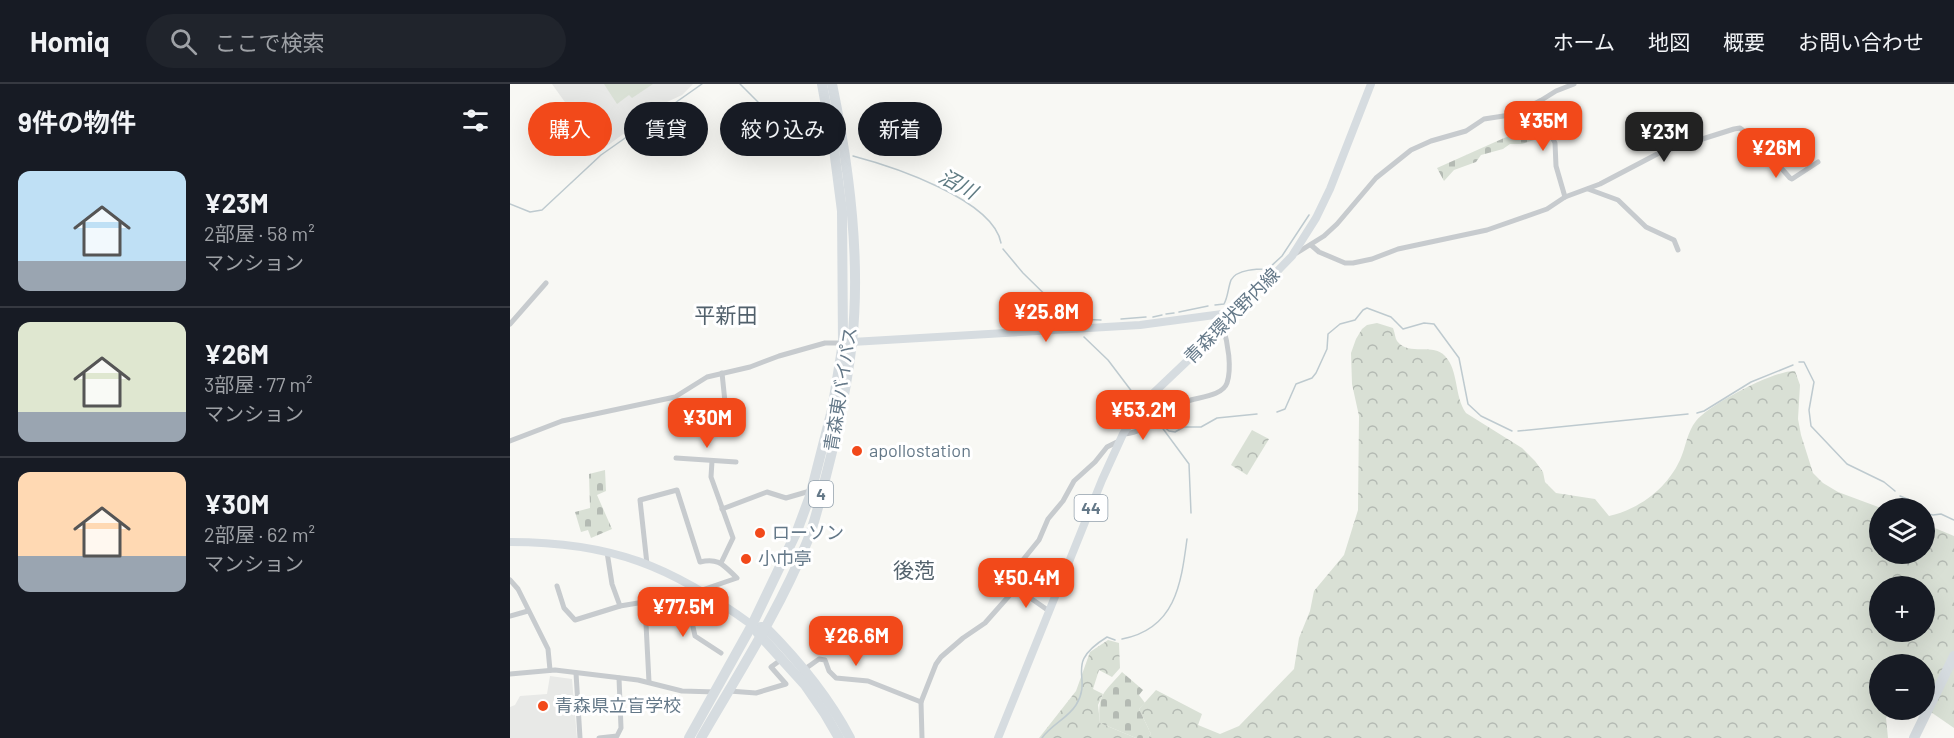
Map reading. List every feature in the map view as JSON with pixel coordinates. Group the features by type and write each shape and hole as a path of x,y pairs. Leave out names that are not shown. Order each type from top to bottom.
{"highway":[{"name":"青森東バイパス","path":"689,738 752,625 795,536 812,491 848,342 842,211 822,84"},
{"name":"青森東バイパス","path":"701,738 762,632 808,540 839,425 854,293 853,235 844,152 832,84"},
{"path":"752,625 805,669 836,712 850,738"},
{"path":"762,632 814,697 838,738"},
{"path":"1914,738 1954,656"}],"main road":[{"name":"青森環状野内線","path":"998,738 1121,437 1143,403 1223,327 1292,256 1316,219 1330,189 1371,84"}],"street":[{"path":"1292,256 1311,245 1337,224 1376,178 1411,150 1431,141 1466,131 1484,119 1510,115 1540,101 1556,90 1574,84"},
{"path":"1540,101 1554,143 1556,166 1565,197"},
{"path":"1311,245 1319,252 1345,263 1353,263 1372,259 1398,249 1487,230 1546,209 1565,197 1588,189 1660,152 1740,128 1751,136 1792,179 1818,162"},
{"path":"1588,189 1618,200 1646,227 1674,240 1678,250"},
{"path":"510,324 546,284"},
{"path":"510,441 562,421 675,397 707,377 750,367 778,356 825,343 1140,325 1237,312"},
{"path":"922,738 921,702 933,671 942,657 963,638 985,623 1016,588 1022,561 1039,540 1048,519 1063,501 1074,482 1107,447 1121,437 1143,429 1182,404 1223,389 1227,383 1228,358 1223,327"},
{"path":"704,427 726,426 729,412 725,402 722,373"},
{"path":"676,458 736,462"},
{"path":"712,461 711,477 733,538 721,563"},
{"path":"647,564 640,500 677,490 700,562 710,560 721,563 737,578 702,590"},
{"path":"722,509 767,492 786,498 812,491"},
{"path":"510,542 579,546 647,564 702,590 752,625"},
{"path":"607,552 612,584 620,606"},
{"path":"510,580 518,590 548,649 550,670"},
{"path":"557,586 564,608 575,620 620,606 686,595 694,586"},
{"path":"1016,588 1049,611"},
{"path":"686,595 695,636 721,653"},
{"path":"510,616 528,611"},
{"path":"646,624 649,682"},
{"path":"728,691 756,693 786,684 771,667 782,658"},
{"path":"805,669 819,659 825,660 829,671 836,678 868,681 921,702"},
{"path":"510,674 550,670 649,682 682,692 716,692"},
{"path":"576,673 580,738"},
{"path":"599,738 617,736 621,728 619,678"}],"shaded area":[{"path":"552,84 693,84 682,95 667,102 624,102 624,133 612,142 612,102 565,102"},
{"name":"青森県立盲学校","path":"550,676 572,679 577,738 510,738 510,707 515,705 520,696 547,694"}],"green space":[{"path":"604,84 653,84 632,98 629,95 617,104"},
{"path":"1537,128 1534,140 1522,144 1510,144 1503,149 1481,155 1476,162 1454,170 1444,181 1437,168 1504,138"},
{"path":"1377,323 1393,328 1396,340 1402,346 1440,352 1452,369 1466,413 1522,448 1535,461 1543,472 1545,482 1556,493 1595,499 1609,516 1642,503 1668,480 1682,455 1691,430 1703,414 1758,382 1785,372 1795,371 1800,385 1798,419 1813,473 1823,483 1838,492 1869,504 1869,564 1935,564 1935,528 1954,536 1954,728 1935,715 1935,654 1869,654 1869,720 1886,720 1888,738 1148,738 1151,734 1139,709 1156,690 1202,714 1198,725 1220,734 1239,726 1294,669 1299,638 1310,611 1314,591 1344,555 1358,510 1359,416 1352,384 1351,353 1362,329 1367,325"},
{"path":"1252,430 1269,439 1247,475 1231,465"},
{"path":"605,470 606,491 597,495 612,529 591,538 588,530 581,532 575,512 590,508 589,474"},
{"path":"1108,640 1119,643 1120,668 1112,677 1099,670 1093,689 1103,694 1098,705 1100,723 1136,738 1039,738 1076,691 1090,652"},
{"path":"1122,672 1143,690 1139,695 1145,703 1139,709 1151,734 1148,738 1136,738 1100,723 1099,713 1103,694"}],"waterway":[{"path":"510,204 530,212 542,210 601,155 702,84"},
{"name":"沼川","path":"740,84 758,102"},
{"name":"沼川","path":"853,156 914,176 961,199 980,212 994,227 1001,243"},
{"path":"1215,305 1224,304 1234,276 1248,270 1268,269 1282,256 1309,215"},
{"name":"沼川","path":"1003,249 1023,273 1072,321"},
{"path":"1179,312 1208,306"},
{"path":"1277,412 1285,409 1296,384 1312,378 1316,373 1327,349 1328,334 1340,324 1355,320 1367,308 1391,317 1403,329 1424,323 1434,324 1459,358 1468,404 1481,416 1512,431"},
{"path":"1166,314 1174,313"},
{"path":"1153,317 1162,315"},
{"path":"1121,319 1146,317"},
{"path":"1073,319 1101,320"},
{"name":"沼川","path":"1084,337 1108,360 1139,401"},
{"path":"1799,362 1804,362 1814,382 1809,410 1811,426 1847,464 1884,482 1895,491"},
{"path":"1697,413 1751,382 1793,365"},
{"name":"沼川","path":"1147,409 1155,418"},
{"path":"1162,425 1169,431 1175,432 1184,427 1201,427 1217,418 1257,414"},
{"path":"1518,431 1688,414"},
{"path":"1158,422 1189,464 1191,513"},
{"path":"1900,496 1905,498"},
{"path":"1935,515 1941,514 1954,520"},
{"path":"1122,639 1140,634 1154,626 1164,615 1178,588 1187,539"},
{"path":"1042,738 1076,705 1081,695 1081,671 1086,655 1107,637 1115,640"}],"place":[{"name":"apollostation","path":"857,451"},
{"name":"ローソン","path":"760,533"},
{"name":"小巾亭","path":"746,559"},
{"name":"青森県立盲学校","path":"543,706"}],"district":[{"name":"平新田","path":"726,316"},
{"name":"後萢","path":"914,571"}]}
